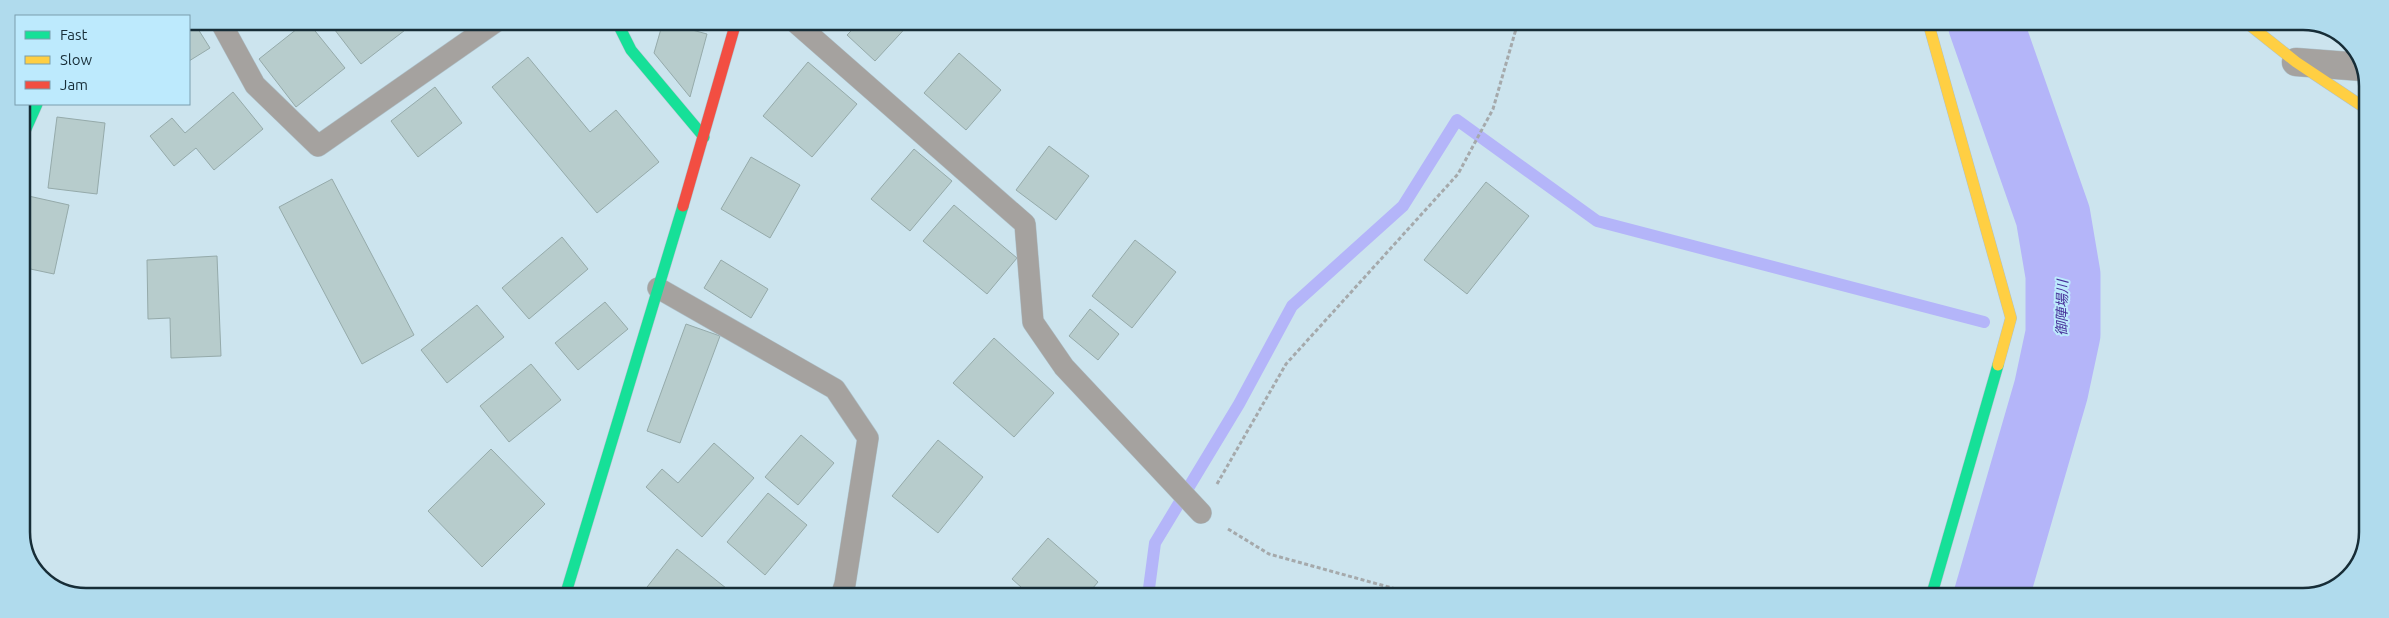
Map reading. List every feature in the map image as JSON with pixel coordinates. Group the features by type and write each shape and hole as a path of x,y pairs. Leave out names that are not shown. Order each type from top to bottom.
{"street":[{"path":"621,30 631,50 704,137"},
{"path":"567,588 704,137 734,30"},
{"path":"1930,30 2011,318 1933,588"},
{"path":"2257,30 2296,62 2359,104"},
{"path":"2296,62 2356,67"},
{"path":"30,120 37,105"}],"lane":[{"path":"225,30 255,85 318,146 485,30"},
{"path":"804,30 1025,224 1033,322 1064,367 1201,513"},
{"path":"658,288 835,389 868,438 843,588"}],"path":[{"path":"1392,588 1269,554 1201,513 1286,364 1458,174 1493,109 1516,30"}],"building":[{"path":"190,30 199,30 210,48 190,60"},
{"path":"296,30 314,30 345,68 296,107 259,59"},
{"path":"335,30 405,30 361,64"},
{"path":"661,30 692,30 707,34 690,97 654,53"},
{"path":"852,30 904,30 875,61 847,35"},
{"path":"959,53 1001,90 966,130 924,93"},
{"path":"528,57 590,132 616,110 659,162 597,213 492,87"},
{"path":"808,62 857,104 812,157 763,116"},
{"path":"435,87 462,123 418,157 391,121"},
{"path":"233,92 263,129 214,170 196,148 174,166 150,136 172,118 185,133"},
{"path":"57,117 105,123 97,194 48,188"},
{"path":"1049,146 1089,176 1056,220 1016,190"},
{"path":"914,149 952,181 910,231 871,199"},
{"path":"751,157 800,185 770,238 721,209"},
{"path":"332,179 414,335 362,364 279,207"},
{"path":"1486,182 1529,216 1467,294 1424,260"},
{"path":"30,196 69,205 54,274 30,269"},
{"path":"954,205 1017,258 987,294 923,241"},
{"path":"562,237 588,269 529,319 502,288"},
{"path":"1135,240 1176,272 1132,328 1092,296"},
{"path":"217,256 221,356 171,358 170,318 148,319 147,260"},
{"path":"721,260 768,289 751,318 704,288"},
{"path":"605,302 628,329 578,370 555,343"},
{"path":"477,305 504,337 447,383 421,350"},
{"path":"1090,309 1119,334 1098,360 1069,336"},
{"path":"686,324 720,336 680,443 647,431"},
{"path":"994,338 1054,393 1014,437 953,383"},
{"path":"531,364 561,400 509,442 480,406"},
{"path":"801,435 834,463 798,505 765,477"},
{"path":"938,440 983,477 938,533 892,496"},
{"path":"714,443 754,478 702,537 646,487 662,469 678,483"},
{"path":"491,449 545,504 482,567 428,511"},
{"path":"768,493 807,525 765,575 727,542"},
{"path":"1048,538 1098,582 1093,588 1022,588 1012,579"},
{"path":"677,549 726,588 646,588"}],"waterway":[{"name":"御陣場川","path":"1988,30 2053,216 2063,275 2063,334 2051,390 1994,588"},
{"path":"1149,588 1155,543 1239,404 1292,306 1403,206 1457,120 1597,221 1984,322"},
{"path":"2033,329 2063,334"}],"traffic: fast":[{"path":"621,30 631,50 704,137"},
{"path":"30,120 37,105"},
{"path":"567,588 683,206"},
{"path":"1934,588 1998,365"}],"traffic: slow":[{"path":"1930,30 2011,318 1998,365"},
{"path":"2256,30 2296,62 2359,104"}],"traffic: jam":[{"path":"683,206 734,30"}]}
